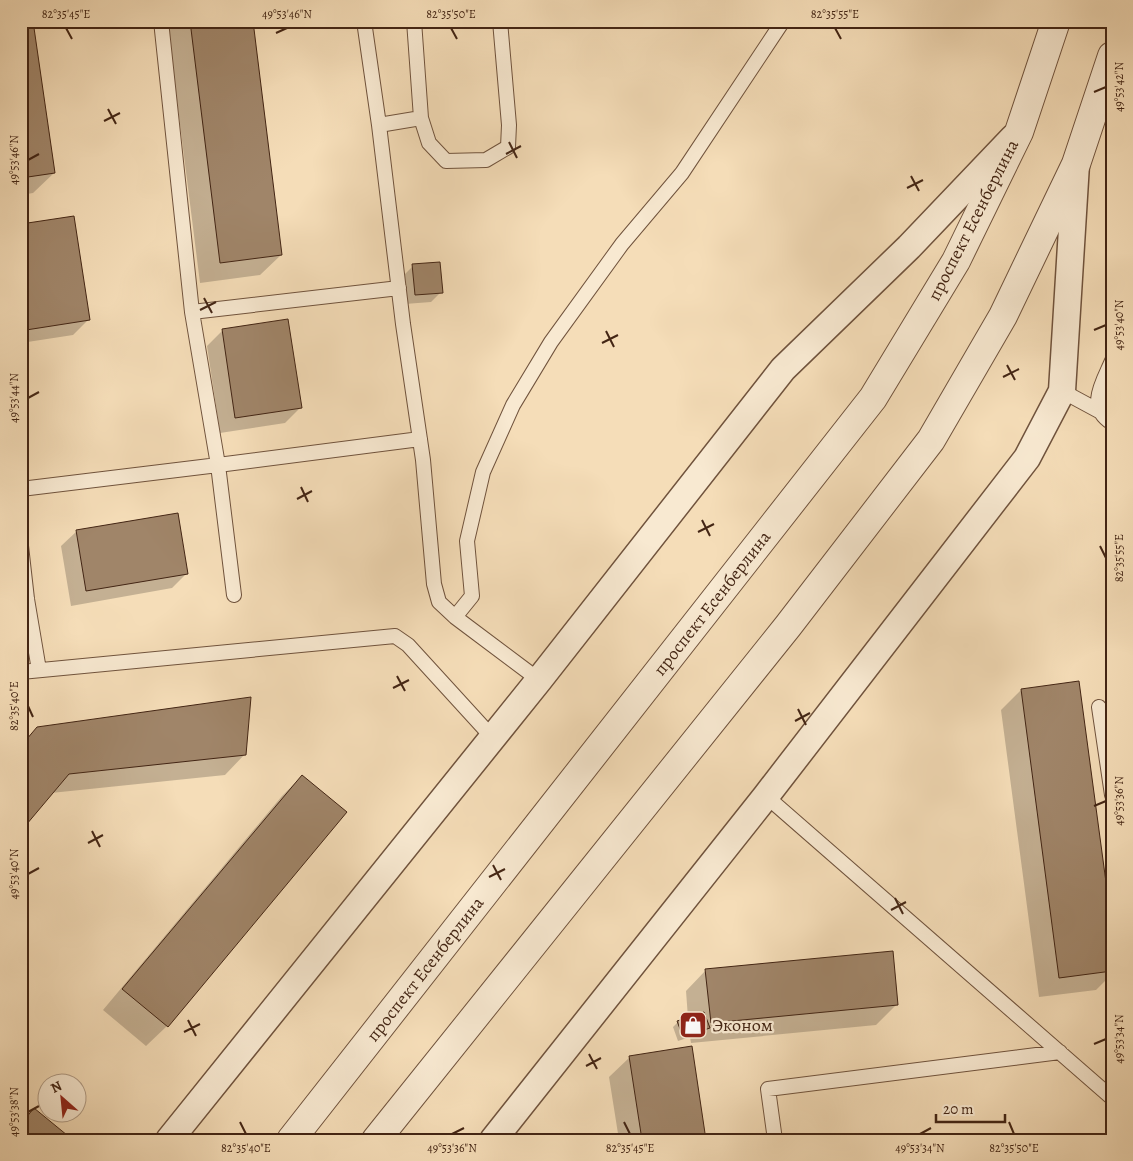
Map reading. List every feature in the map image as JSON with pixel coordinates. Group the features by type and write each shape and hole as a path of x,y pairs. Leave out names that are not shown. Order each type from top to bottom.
{"street":[{"name":"проспект Есенберлина","path":"291,1140 872,398 956,261 1019,132 1056,21"},
{"path":"376,1140 788,626 931,440 1003,316 1076,164 1112,56"},
{"path":"169,1140 539,680 784,369 909,247 1019,132"},
{"path":"493,1140 766,796 1027,458 1062,391 1076,164"}],"lane":[{"path":"161,21 192,312 218,465 234,595"},
{"path":"364,21 380,125 399,288 420,439 434,584 439,602 455,617 539,680"},
{"path":"414,21 421,118 429,143 446,161 486,160 508,147 509,126 500,21"},
{"path":"455,617 472,596 468,542 483,472 513,405 551,342 622,244 682,173 783,21"},
{"path":"380,125 421,118"},
{"path":"192,312 399,288"},
{"path":"1099,411 1097,397 1112,361"},
{"path":"1062,391 1099,411 1112,423"},
{"path":"21,489 420,439"},
{"path":"21,546 24,599 39,670"},
{"path":"21,672 394,636 408,645 492,737"},
{"path":"1099,707 1112,795"},
{"path":"766,796 1112,1098"},
{"path":"775,1140 768,1089 1060,1052"}],"building":[{"path":"21,21 33,21 55,173 21,178"},
{"path":"190,21 253,21 282,255 220,263"},
{"path":"74,216 90,320 26,330 21,298 21,224"},
{"path":"440,262 443,293 415,295 412,264"},
{"path":"288,319 302,408 235,418 222,329"},
{"path":"178,513 188,574 86,591 76,530"},
{"path":"1079,681 1112,927 1112,971 1059,978 1021,689"},
{"path":"251,697 246,755 69,774 21,831 21,746 37,727"},
{"path":"302,775 347,812 168,1027 122,989"},
{"path":"893,951 898,1005 711,1023 705,969"},
{"name":"Эконом","path":"704,1012 710,1028 683,1037 677,1021"},
{"path":"692,1046 706,1140 642,1140 629,1056"},
{"path":"34,1108 38,1111 38,1124 54,1124 73,1140 21,1140 21,1124"}],"place":[{"name":"Эконом","path":"693,1025"}]}
